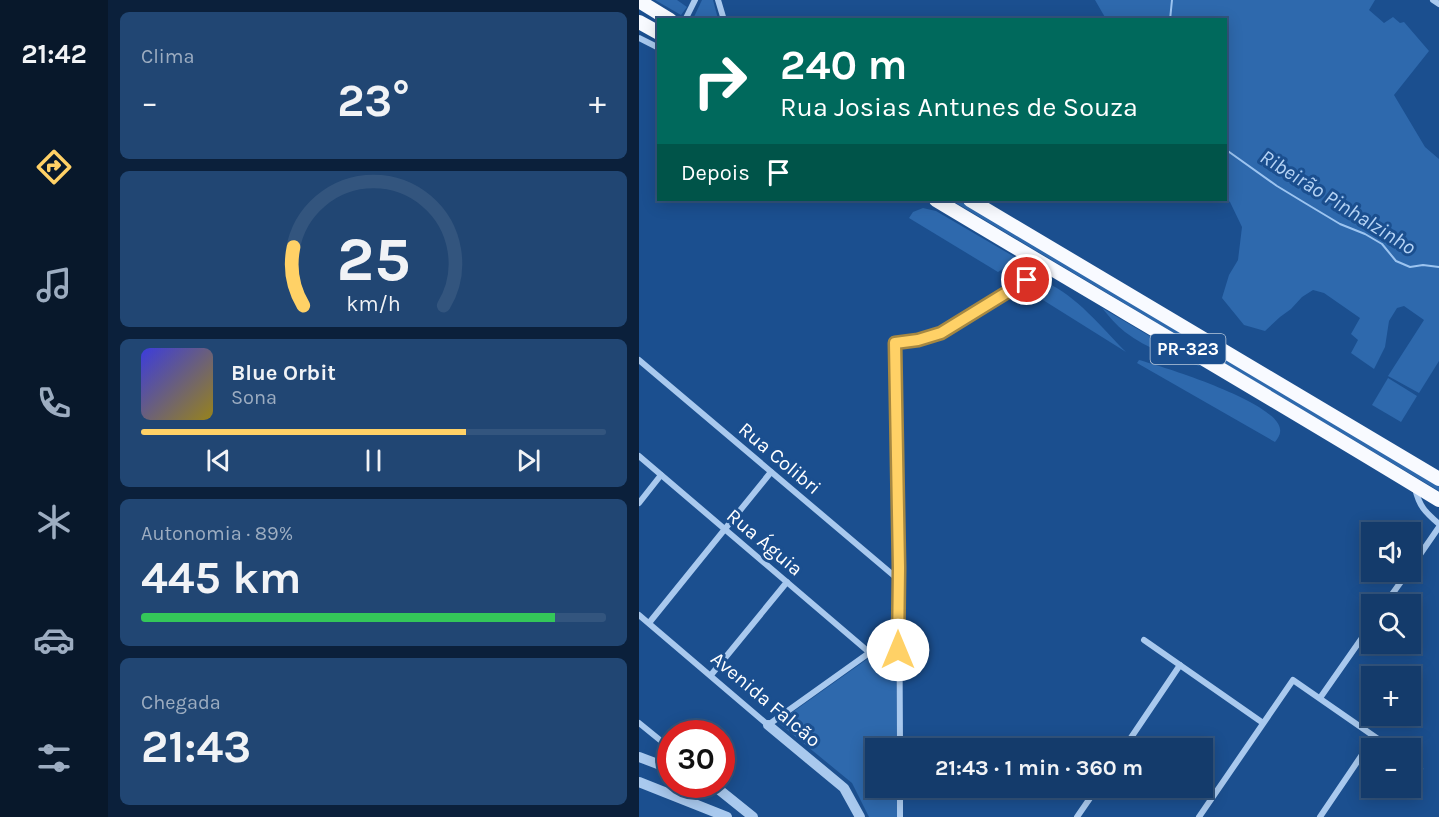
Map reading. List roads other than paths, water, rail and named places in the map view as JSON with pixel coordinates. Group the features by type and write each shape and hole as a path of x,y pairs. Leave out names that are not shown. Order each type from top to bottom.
{"highway":[{"path":"639,1 667,18"},
{"path":"639,22 657,32"},
{"name":"PR-323","path":"938,201 1274,399 1439,500"},
{"name":"PR-323","path":"972,201 1439,479"}],"street":[{"path":"686,18 695,0"},
{"path":"718,0 723,18"},
{"path":"1433,0 1439,4"},
{"path":"639,38 657,47"},
{"path":"900,738 895,343 918,340 941,333 1027,280 1040,262"},
{"name":"Rua Colibri","path":"639,360 899,580"},
{"name":"Rua Águia","path":"639,456 870,653"},
{"path":"649,623 771,472"},
{"path":"639,503 661,475"},
{"path":"1414,484 1418,502 1439,525 1421,552"},
{"path":"711,675 787,582"},
{"name":"Avenida Falcão","path":"639,615 844,789 860,817"},
{"path":"768,725 883,644 898,626"},
{"path":"1320,698 1361,639"},
{"path":"1145,640 1263,723"},
{"path":"1131,738 1180,665"},
{"path":"1199,817 1293,680 1374,737 1320,817"},
{"path":"639,723 657,738"},
{"path":"639,757 657,764"},
{"path":"639,782 727,817"},
{"path":"729,798 753,817"},
{"path":"900,798 900,817"},
{"path":"1077,817 1090,798"}],"waterway":[{"name":"Ribeirão Pinhalzinho","path":"1170,18 1172,0"},
{"name":"Ribeirão Pinhalzinho","path":"1227,150 1305,203 1340,224 1382,244 1396,261 1410,267 1423,265 1439,267"}]}
